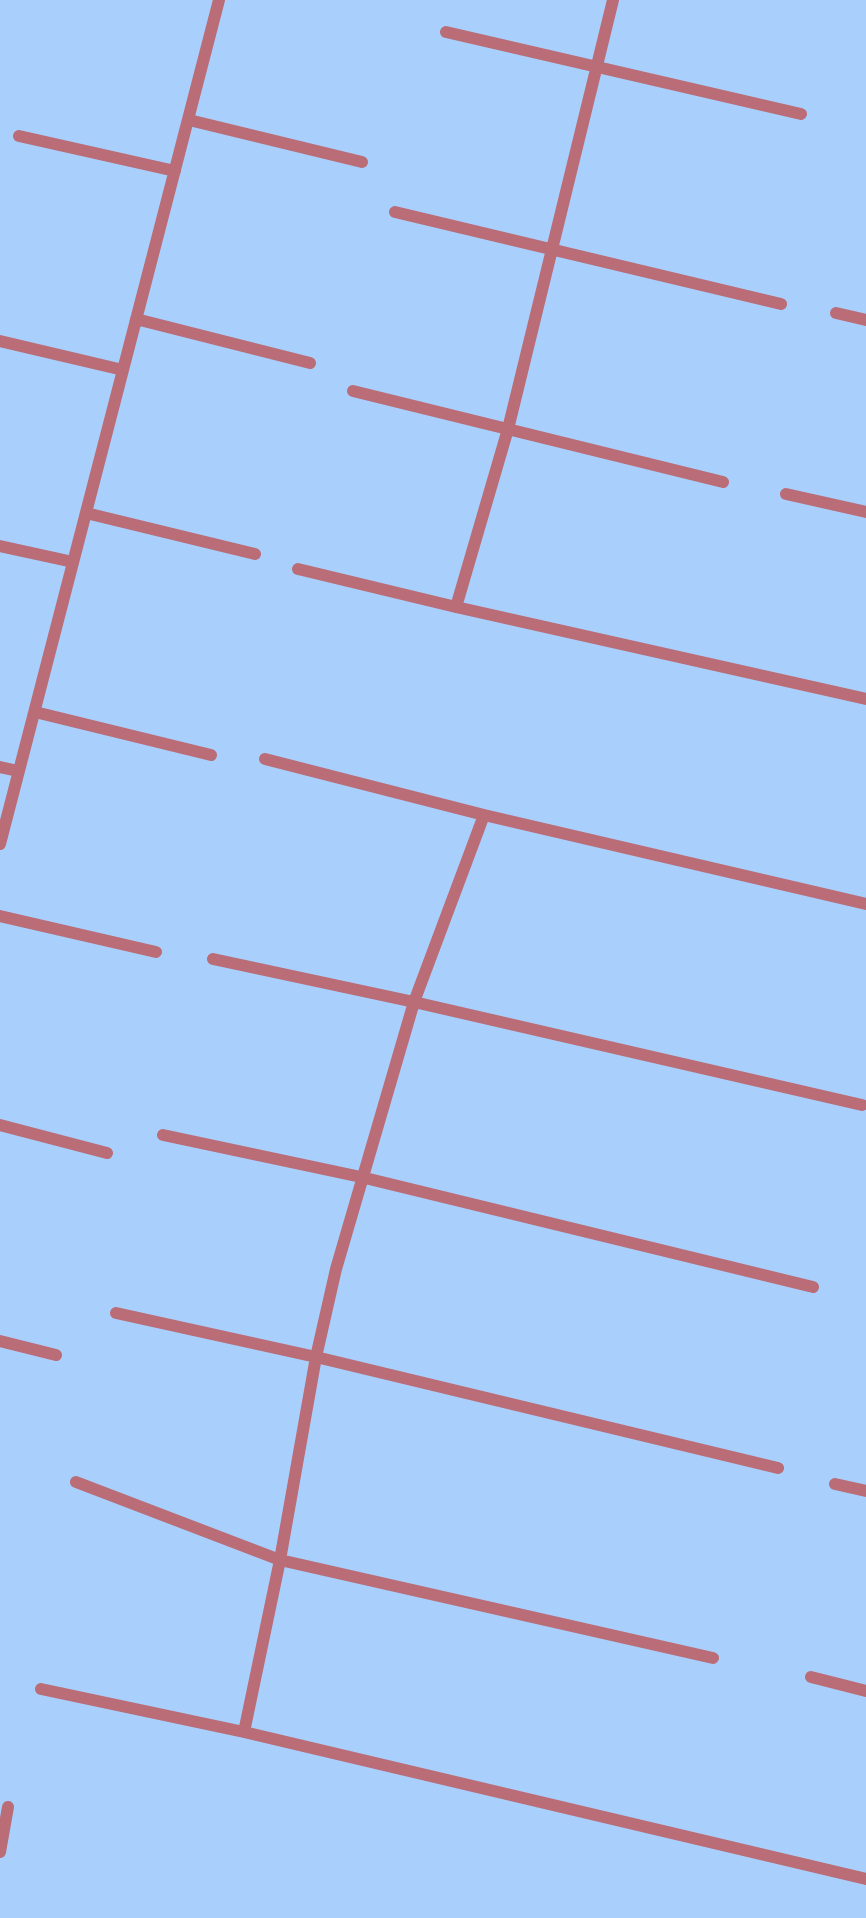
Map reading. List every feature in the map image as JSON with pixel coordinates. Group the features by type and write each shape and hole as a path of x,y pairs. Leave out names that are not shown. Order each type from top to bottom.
{"street":[{"path":"0,844 220,0"},
{"path":"456,607 508,429 613,0"},
{"path":"446,32 801,114"},
{"path":"189,120 362,162"},
{"path":"19,136 175,171"},
{"path":"395,212 781,304"},
{"path":"836,313 866,320"},
{"path":"136,319 310,363"},
{"path":"0,341 123,370"},
{"path":"353,391 723,482"},
{"path":"786,494 866,512"},
{"path":"86,513 255,554"},
{"path":"0,546 73,562"},
{"path":"298,569 456,607 866,699"},
{"path":"35,712 210,756"},
{"path":"265,760 484,815 866,904"},
{"path":"0,767 18,771"},
{"path":"244,1732 280,1560 316,1357 336,1269 361,1177 414,1002 484,815"},
{"path":"0,916 156,952"},
{"path":"213,959 414,1002 862,1105"},
{"path":"0,1125 108,1153"},
{"path":"162,1135 361,1177 813,1287"},
{"path":"116,1313 316,1357 778,1468"},
{"path":"0,1341 56,1354"},
{"path":"76,1482 280,1560 713,1658"},
{"path":"835,1484 866,1491"},
{"path":"810,1677 866,1691"},
{"path":"41,1689 244,1732 866,1879"},
{"path":"0,1852 8,1807"}]}
